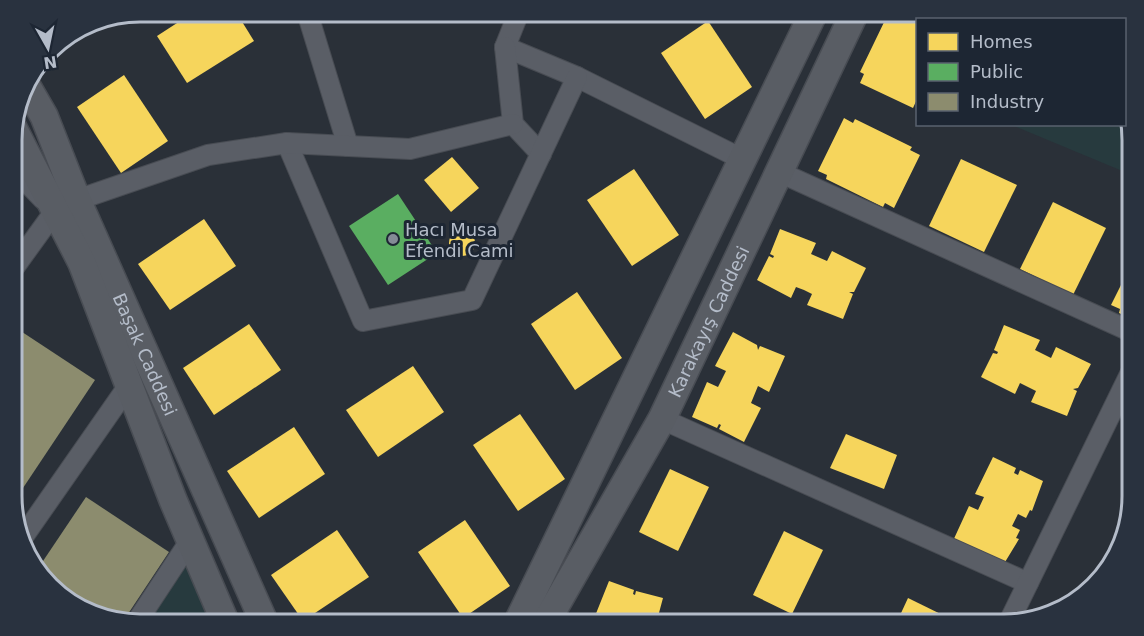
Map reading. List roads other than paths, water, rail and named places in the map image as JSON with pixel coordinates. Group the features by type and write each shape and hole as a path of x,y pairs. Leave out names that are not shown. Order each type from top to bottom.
{"main road":[{"name":"Karakayış Caddesi","path":"522,614 809,22"},
{"name":"Karakayış Caddesi","path":"550,614 662,419 850,22"},
{"name":"Başak Caddesi","path":"31,95 44,116 82,263 190,541 222,614"},
{"name":"Başak Caddesi","path":"22,141 66,206 260,614"}],"street":[{"path":"310,22 348,146"},
{"path":"515,22 505,47 513,124 541,154"},
{"path":"505,47 577,77 744,160"},
{"path":"287,143 363,321 472,300 577,77"},
{"path":"22,258 66,206 208,155 287,143 410,149 513,124"},
{"path":"779,171 1121,327"},
{"path":"22,174 66,206"},
{"path":"27,524 129,385"},
{"path":"1013,613 1121,392"},
{"path":"662,419 1028,582"},
{"path":"142,614 190,541"}],"place":[{"name":"Hacı Musa Efendi Cami","path":"393,239"}]}
